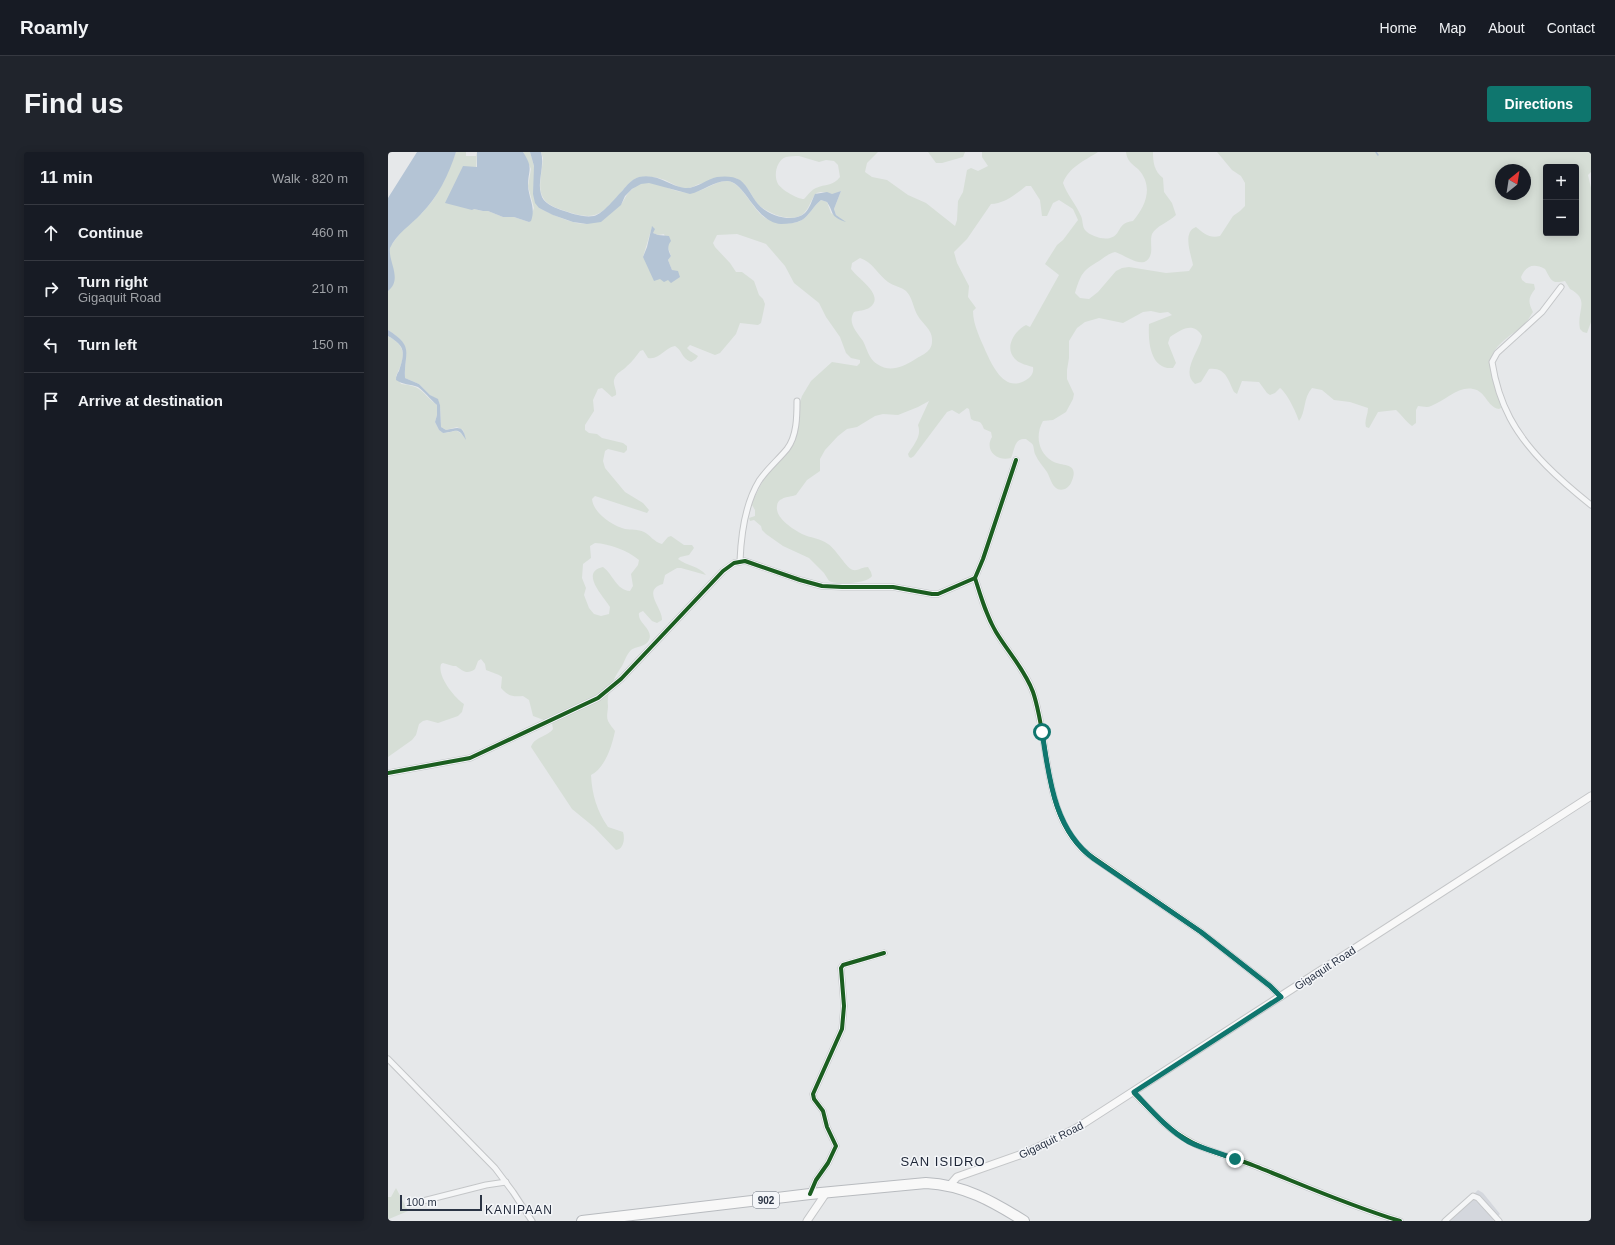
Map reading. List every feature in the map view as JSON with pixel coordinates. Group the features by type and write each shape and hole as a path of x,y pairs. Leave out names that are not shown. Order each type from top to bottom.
{"highway":[{"name":"902","path":"582,1221 810,1194 913,1184 950,1185 978,1195 1024,1221"}],"main road":[{"name":"Gigaquit Road","path":"950,1185 957,1178 1015,1157 1059,1138 1134,1092 1591,796"},
{"path":"807,1221 826,1193"}],"street":[{"path":"1561,287 1542,312 1497,353 1492,362 1502,400 1516,428 1528,445 1591,505"},
{"path":"740,561 743,532 753,494 766,472 791,443 794,432 797,401"},
{"path":"1016,460 986,552 975,578 988,618 1023,672 1032,691 1038,711 1053,792 1060,814 1074,841 1085,852 1201,932 1270,986 1281,997"},
{"path":"388,773 470,758 598,698 621,679 723,572 734,563 740,561 748,562 822,586 893,587 932,594 938,594 975,578"},
{"path":"810,1194 816,1180 828,1163 836,1146 827,1127 823,1110 814,1099 813,1094 842,1029 844,1006 841,968 843,964 884,953"},
{"path":"388,1059 480,1152 506,1182 532,1221"},
{"path":"1134,1092 1179,1136 1190,1142 1342,1201 1400,1221"},
{"path":"411,1204 465,1190 506,1182"},
{"path":"1446,1221 1473,1196 1478,1198 1499,1221"}],"shaded area":[{"path":"456,152 466,152 466,156 476,156 477,152 474,209 488,211 503,217 514,217 529,222 534,208 528,186 531,169 523,152 530,152 534,166 539,208 564,219 578,223 588,223 609,213 621,205 629,192 640,184 650,183 689,193 696,192 723,181 728,181 739,187 762,216 767,219 785,223 794,223 807,216 821,200 827,202 831,213 844,221 836,215 834,209 841,191 833,194 825,192 817,193 801,216 789,218 776,215 760,206 745,185 736,178 699,184 691,188 685,188 679,187 659,178 641,177 627,185 603,211 591,216 574,214 552,206 546,202 542,196 540,183 543,158 541,152 878,152 867,163 865,172 872,177 887,180 908,195 926,203 955,226 957,220 958,201 963,192 967,170 971,168 978,171 988,166 982,157 982,152 1098,152 1073,169 1063,183 1082,218 1083,227 1085,230 1093,236 1110,238 1116,234 1121,226 1133,221 1142,209 1145,202 1147,189 1146,182 1138,169 1129,160 1126,152 1153,152 1155,166 1163,178 1164,192 1172,203 1176,215 1156,229 1152,234 1151,253 1145,262 1135,261 1115,252 1089,268 1081,277 1075,293 1080,298 1089,299 1098,292 1116,271 1122,268 1129,267 1166,273 1189,271 1193,265 1188,238 1189,234 1196,227 1210,236 1220,236 1233,216 1245,206 1245,183 1241,176 1232,170 1217,152 1591,152 1591,172 1588,175 1591,188 1591,322 1587,333 1583,332 1580,329 1579,323 1581,306 1580,297 1570,289 1565,281 1554,282 1545,269 1537,266 1531,266 1525,270 1521,277 1526,283 1534,284 1535,289 1530,300 1530,305 1533,312 1524,325 1495,349 1491,360 1501,408 1495,408 1477,390 1467,389 1457,392 1429,407 1418,406 1416,410 1416,423 1412,426 1396,410 1378,412 1369,428 1366,427 1368,408 1350,402 1334,400 1322,390 1312,388 1309,392 1299,421 1294,408 1283,390 1280,388 1275,393 1270,395 1259,382 1242,381 1237,394 1234,392 1226,375 1215,369 1209,369 1201,382 1195,384 1189,373 1202,336 1195,329 1187,328 1170,337 1168,343 1176,363 1173,368 1165,367 1159,364 1152,353 1150,346 1149,324 1172,315 1168,312 1143,312 1123,323 1099,318 1085,322 1077,328 1069,341 1067,379 1074,394 1073,399 1066,412 1053,420 1043,421 1039,432 1039,443 1047,457 1056,463 1069,466 1074,471 1071,483 1065,489 1058,489 1053,485 1047,472 1036,457 1033,445 1026,439 1019,440 1017,442 1011,458 1001,458 993,454 990,446 992,437 991,432 984,429 980,422 971,419 969,409 967,408 959,414 952,410 947,412 911,458 908,454 918,436 918,425 929,401 898,415 883,414 875,416 857,427 847,429 838,436 825,450 820,459 820,471 807,480 796,495 781,499 777,504 777,510 785,523 794,529 802,534 822,540 828,544 851,569 855,570 868,567 871,572 872,576 864,581 838,583 829,581 824,573 809,558 783,546 766,534 762,530 761,526 754,520 750,521 749,518 755,516 755,510 752,505 753,500 765,477 795,438 800,417 798,408 802,396 811,381 832,362 857,366 860,363 860,360 851,358 846,353 840,337 826,317 819,303 794,283 785,266 766,244 737,234 717,235 713,243 715,247 736,272 742,272 754,281 759,295 763,299 765,304 761,323 758,325 740,323 736,334 720,353 715,355 690,345 687,348 698,356 691,362 685,359 675,346 671,347 659,356 652,358 648,358 643,350 640,351 631,363 615,377 614,382 616,395 612,397 602,388 598,389 593,400 594,411 585,425 585,430 589,433 597,434 602,438 623,443 627,446 627,450 624,453 608,449 605,451 603,461 605,468 625,492 643,503 649,510 647,513 595,496 592,499 593,504 600,514 615,525 625,529 642,531 659,543 662,544 668,537 671,536 684,545 692,545 694,548 689,555 678,559 700,570 706,575 677,568 665,575 663,584 654,590 653,595 662,620 657,623 652,621 643,611 639,613 640,620 648,629 650,636 649,640 646,644 629,652 609,690 607,717 615,731 610,750 604,762 596,772 591,775 596,802 604,821 608,827 623,832 624,840 621,848 616,850 594,827 572,809 531,747 535,741 553,729 552,723 533,716 529,700 523,696 510,695 504,691 501,688 502,677 486,670 485,664 481,659 478,661 475,669 470,672 463,671 456,666 443,663 441,664 440,669 447,686 464,704 462,712 458,716 438,723 427,720 423,721 419,724 416,735 412,740 388,757 388,336 399,344 402,349 403,358 396,376 401,384 418,388 437,405 435,422 439,430 443,433 458,431 465,438 463,430 457,427 446,430 441,427 440,405 438,400 430,395 419,384 405,378 405,346 388,330 390,247 400,233 422,213 433,200 443,183","holes":["799,156 819,162 826,160 834,161 838,165 840,177 832,183 814,189 804,199 794,196 778,184 776,172 780,161 788,157","1026,186 1031,186 1040,200 1042,216 1047,216 1053,203 1059,200 1073,209 1078,220 1063,240 1057,245 1045,264 1059,275 1030,327 1026,325 1014,335 1010,345 1012,355 1017,361 1033,367 1033,371 1032,375 1026,380 1019,383 1012,383 1006,381 996,371 986,352 974,322 973,311 976,308 968,297 969,286 957,263 954,252 967,239 991,204 996,204 1010,198","652,227 653,233 658,235 664,234 671,256 668,260 672,270 675,272 643,257","860,258 865,260 884,279 892,285 906,291 918,316 932,336 931,347 927,352 909,363 891,369 882,367 874,362 852,324 852,316 854,312 869,308 874,303 875,298 869,287 851,269 852,263","595,543 618,548 639,560 638,565 631,574 633,586 630,591 621,588 603,567 596,570 593,574 595,585 610,607 609,614 601,616 594,614 589,608 584,595 586,588 582,578 583,564 591,558 590,546"]},
{"path":"928,152 965,152 963,157 942,163 936,163"},
{"path":"396,1188 408,1211 389,1219 388,1197 391,1197"},
{"path":"1478,1190 1483,1193 1500,1214 1493,1221 1446,1221"}],"water":[{"path":"417,152 456,152 450,169 438,193 421,214 400,234 390,248 395,276 392,286 388,291 388,198"},
{"path":"477,152 523,152 530,169 528,186 533,212 531,221 529,222 514,217 503,217 488,211 472,210 445,203 463,166 477,167"},
{"path":"530,152 541,152 542,163 540,189 544,200 555,208 577,215 598,215 630,182 639,177 646,176 658,178 679,187 689,188 717,177 726,176 740,180 758,204 767,212 787,218 794,218 805,213 815,194 827,192 832,194 841,191 834,209 836,215 846,222 837,218 833,214 827,202 821,200 802,220 795,223 784,224 772,222 764,217 740,188 734,183 723,181 690,194 649,183 641,184 632,189 625,196 621,205 601,222 587,224 573,222 539,208 535,203 533,194 534,166"},
{"path":"652,226 655,229 653,233 669,236 671,241 668,248 671,256 668,260 672,270 678,271 680,277 671,283 668,280 664,282 660,279 654,281 643,257"},
{"path":"388,330 402,341 405,346 405,378 419,384 430,395 438,399 440,405 441,427 446,430 454,428 462,429 466,440 458,431 443,433 439,430 435,422 437,405 418,387 401,383 396,380 403,355 401,347 398,343 388,336"}],"cycle path":[{"path":"1016,460 983,559 975,578 992,626 1021,669 1033,692 1049,776 1061,818 1071,836 1085,852 1201,932 1270,986 1281,997"},
{"path":"388,773 470,758 598,698 621,679 723,571 734,563 745,561 822,586 893,587 932,594 938,594 975,578"},
{"path":"810,1194 816,1180 828,1163 836,1146 827,1127 823,1111 814,1099 813,1094 842,1029 844,1006 841,968 843,965 884,953"},
{"path":"1134,1093 1168,1127 1198,1146 1255,1166 1345,1202 1400,1221"}],"district":[{"name":"SAN ISIDRO","path":"943,1161"},
{"name":"KANIPAAN","path":"519,1210"}],"route":[{"path":"1042,732 1050,779 1056,803 1060,814 1078,847 1201,932 1270,986 1281,997 1134,1092 1179,1136 1190,1142 1235,1159"}]}
